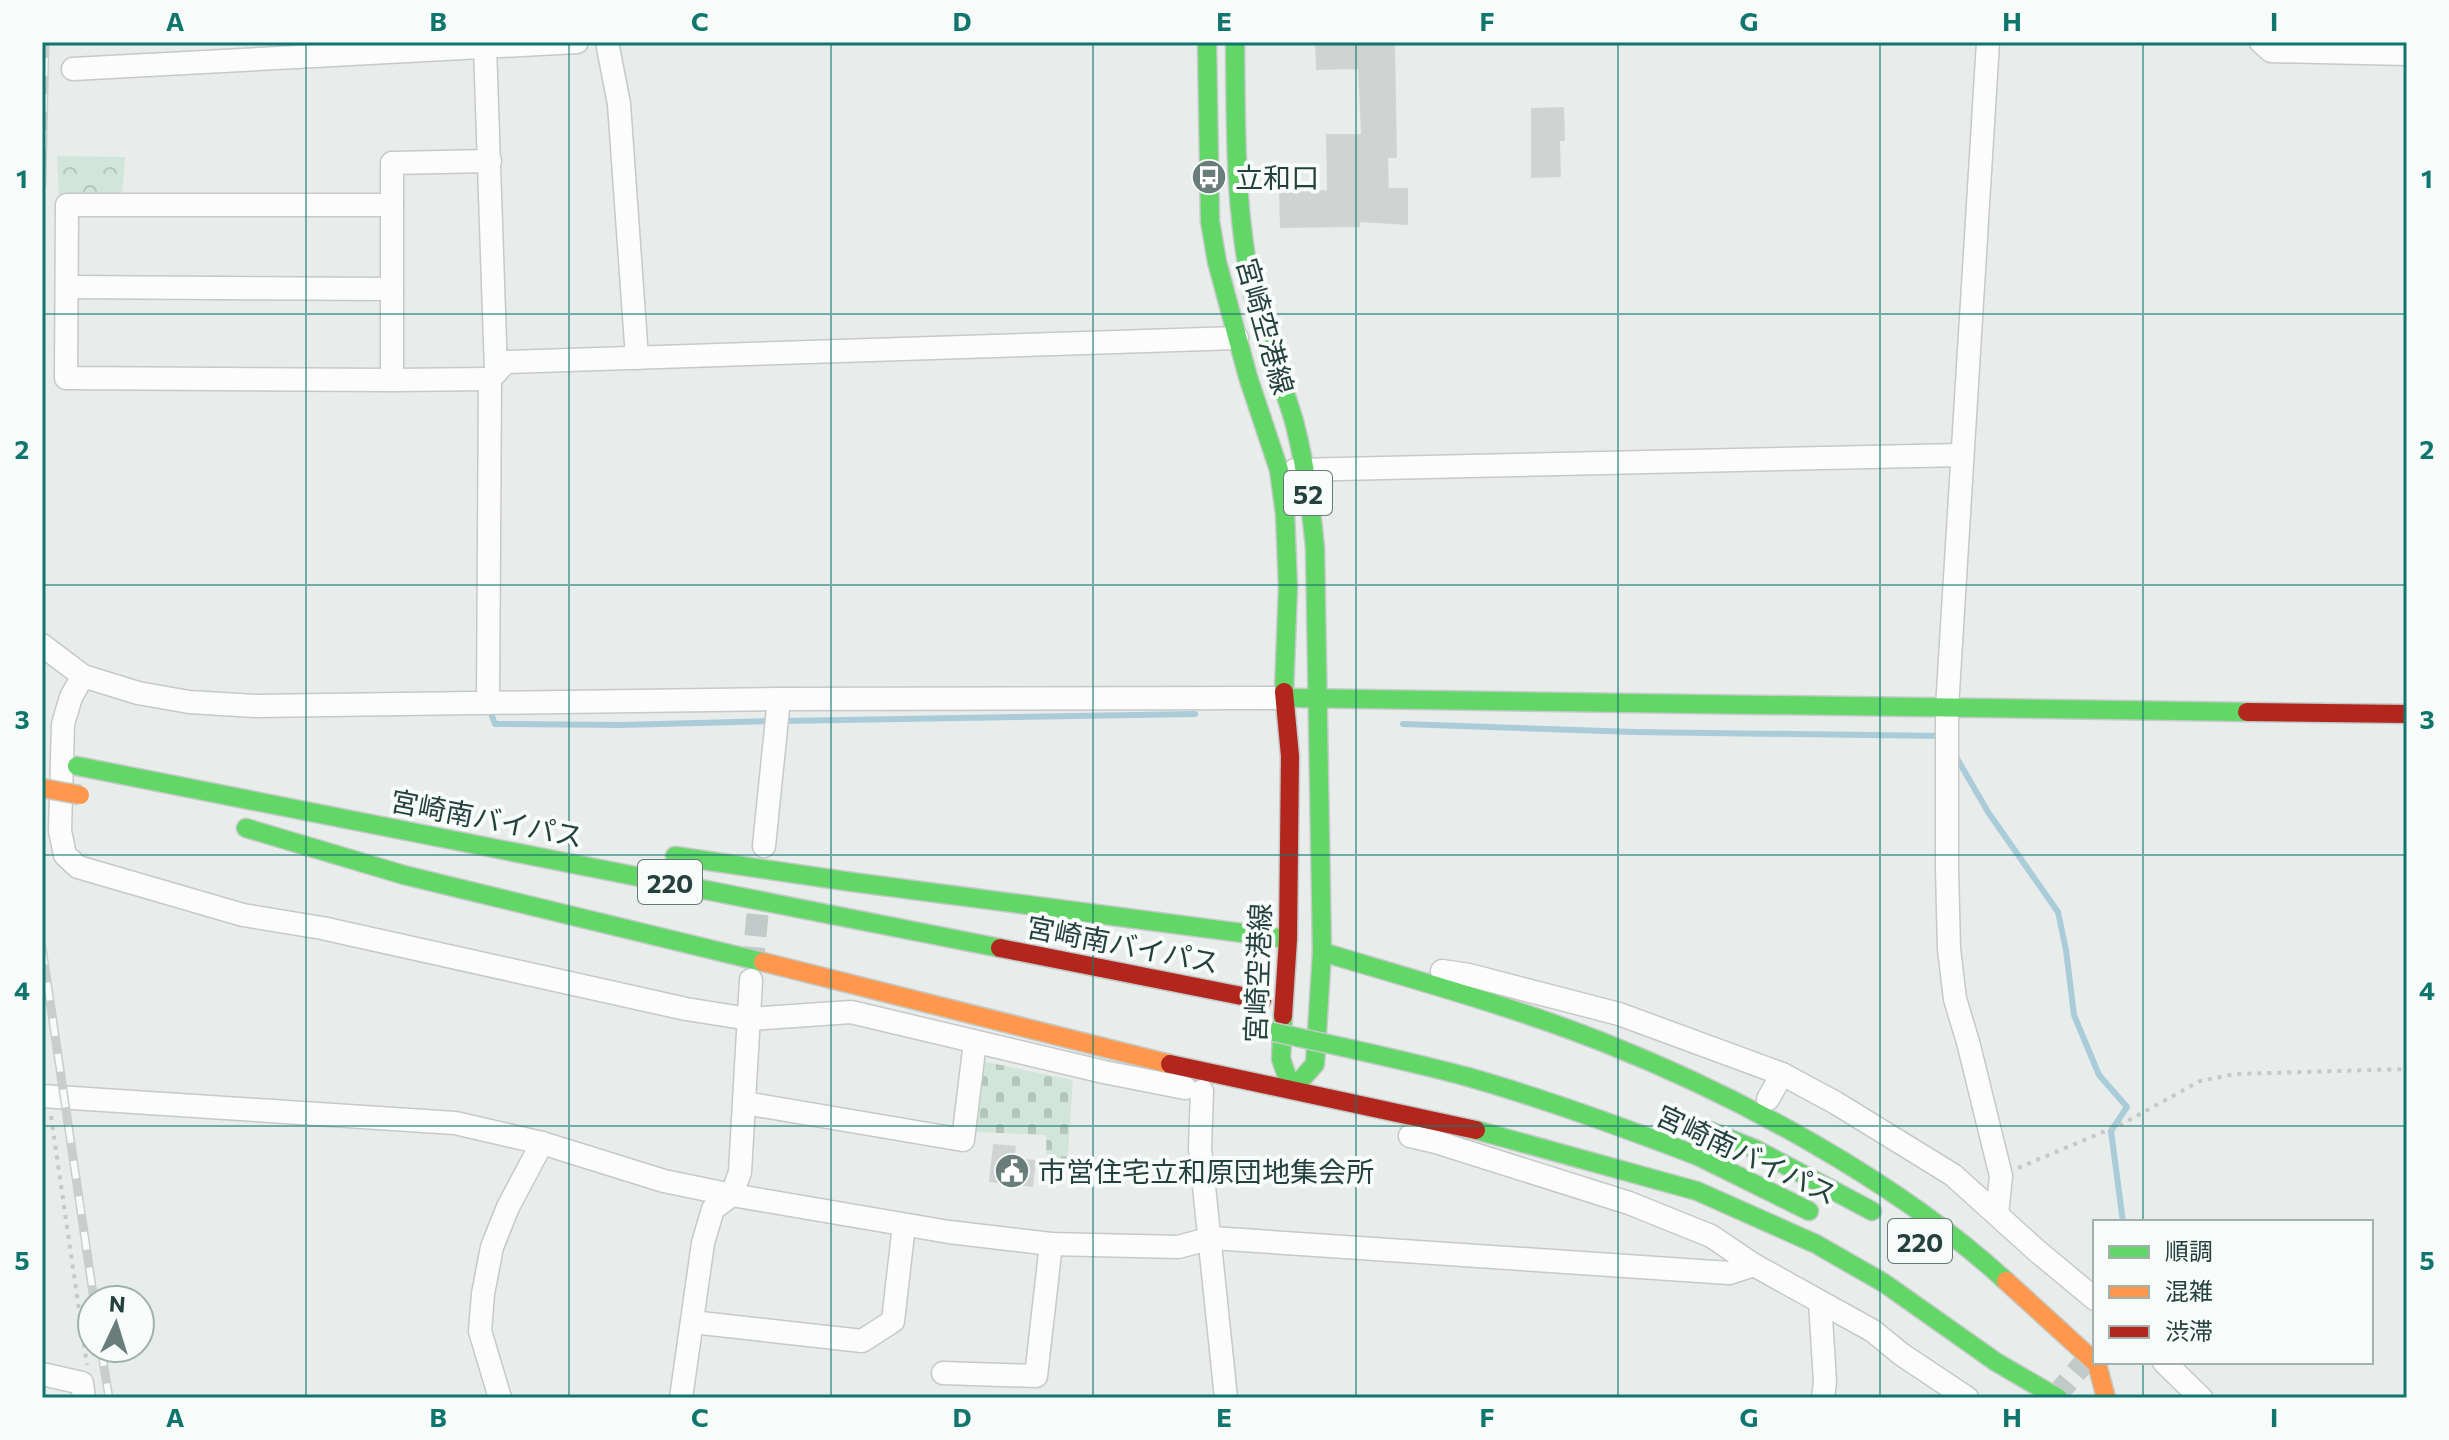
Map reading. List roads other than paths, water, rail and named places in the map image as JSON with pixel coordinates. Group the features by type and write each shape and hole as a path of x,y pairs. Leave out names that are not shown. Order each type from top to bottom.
{"main road":[{"name":"宮崎空港線","path":"1207,42 1210,221 1226,303 1279,470 1285,514 1288,587 1284,698 1290,756 1288,939 1281,1059 1292,1090 1315,1064 1322,952 1315,548 1298,437 1254,300 1247,267 1239,209 1235,42"},
{"path":"1284,698 2407,714"},
{"name":"宮崎南バイパス","path":"42,758 1335,1016"},
{"path":"42,788 88,797"},
{"name":"220","path":"352,819 518,833"},
{"name":"宮崎南バイパス","path":"460,870 238,826 404,875 1080,1042 1292,1090"},
{"name":"220","path":"654,853 1288,939"},
{"path":"1288,890 1321,893"},
{"path":"1322,952 1430,984 1605,1043 1732,1100 1905,1201 1993,1269 2093,1360"},
{"name":"宮崎南バイパス","path":"1246,1026 1433,1068 1609,1122 1698,1156 1831,1224"},
{"path":"1292,1090 1457,1125 1697,1191 1816,1244 1884,1283 1996,1362 2061,1398"},
{"name":"宮崎南バイパス","path":"1698,1126 1755,1149 1888,1221"},
{"path":"2009,1309 2075,1365 2106,1398"},
{"path":"2008,1347 2061,1398"},
{"path":"2097,1364 2106,1398"}],"street":[{"path":"73,69 577,42"},
{"path":"607,42 619,104 637,358"},
{"path":"1988,42 1947,708 1947,868 1955,999 2001,1176 1997,1214"},
{"path":"2261,42 2271,51 2407,54"},
{"path":"485,47 493,375 488,703"},
{"path":"392,380 392,163 490,161"},
{"path":"392,205 67,205 66,378 392,380 493,375 506,362 1237,338"},
{"path":"67,287 392,289"},
{"path":"1279,470 1961,455"},
{"path":"42,645 83,676 138,693 189,702 256,706 779,699 1284,698"},
{"path":"83,676 71,697 63,724 61,785 65,855 78,867 243,915 322,928 588,988 749,1019 851,1012 1104,1072 1436,1142 1629,1203 1711,1236 1754,1265 1873,1331 1901,1354 1967,1398"},
{"path":"764,846 779,699"},
{"path":"1322,952 1469,975 1619,1014 1782,1074 1836,1103 1953,1175 2093,1297"},
{"path":"681,1398 703,1243 713,1209 732,1195 740,1172 751,980"},
{"path":"745,1103 963,1140 975,1042"},
{"path":"1768,1099 1782,1074"},
{"path":"1202,1091 1200,1148 1212,1238 1226,1398"},
{"path":"45,1096 455,1123 542,1143 664,1181 732,1195 949,1232 1051,1244 1178,1247 1212,1238 1729,1273 1754,1265"},
{"path":"500,1398 480,1331 483,1294 492,1247 508,1207 542,1143"},
{"path":"1711,1236 1718,1213"},
{"path":"692,1322 862,1341 893,1321 904,1225"},
{"path":"943,1373 1036,1376 1051,1244"},
{"path":"1820,1302 1825,1382 1823,1398"},
{"path":"42,1357 42,1374 82,1383 84,1398"},
{"path":"2166,1364 2201,1398"}],"waterway":[{"path":"783,721 1195,714"},
{"path":"492,716 495,724 772,721"},
{"path":"1403,724 1635,732 1943,736"},
{"path":"1955,755 1988,812 2058,912 2074,1015 2099,1075 2127,1107 2111,1131 2123,1220"}],"tunnel":[{"path":"752,969 760,891"},
{"path":"2054,1398 2093,1352"}],"railway":[{"path":"42,184 45,42"},
{"path":"42,947 92,1284"},
{"path":"104,1364 109,1398"}],"place":[{"name":"立和口","path":"1209,177"},
{"name":"市営住宅立和原団地集会所","path":"1012,1171"}]}
